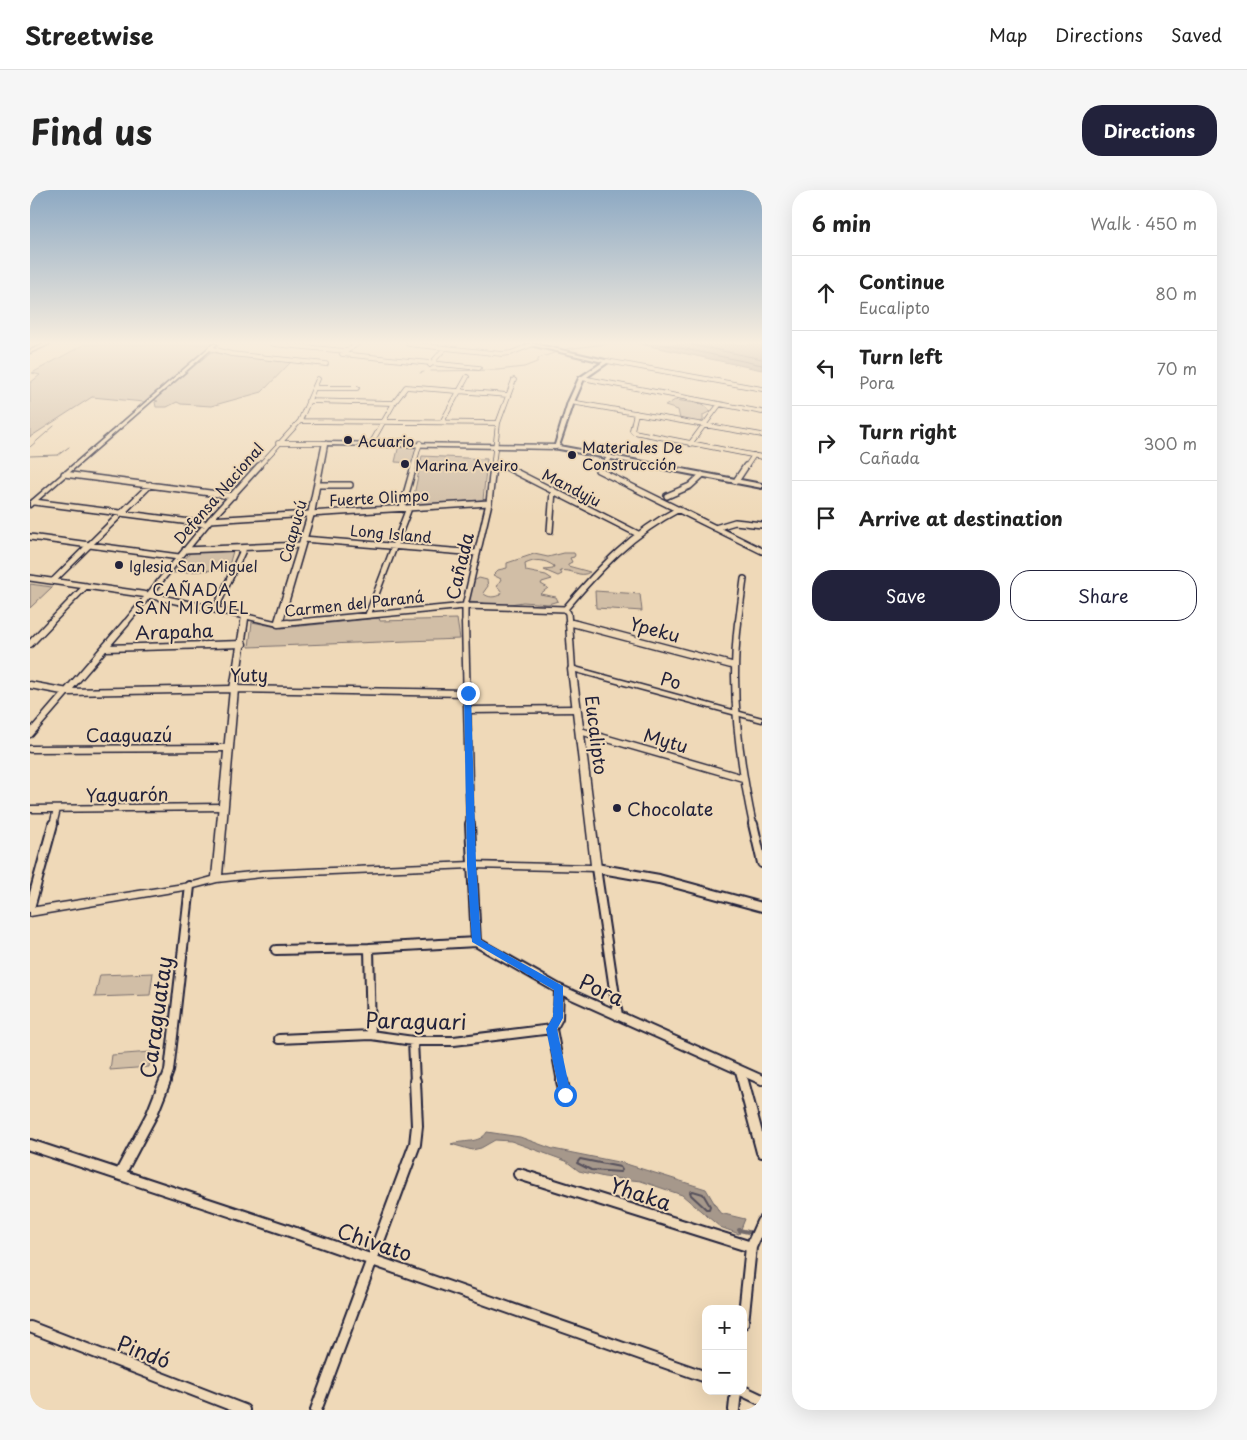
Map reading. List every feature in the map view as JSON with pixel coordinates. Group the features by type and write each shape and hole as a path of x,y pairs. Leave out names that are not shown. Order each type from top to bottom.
{"main road":[{"path":"571,402 556,447 762,486"}],"street":[{"path":"32,503 149,401"},
{"path":"308,401 394,403"},
{"name":"Defensa Nacional","path":"30,734 106,648 208,522 300,421 308,401"},
{"path":"442,422 453,401"},
{"name":"Cañada","path":"476,942 464,606 489,503 498,423 506,401"},
{"path":"698,401 762,412"},
{"path":"571,402 762,435"},
{"path":"372,442 382,421 394,403"},
{"path":"690,444 719,405"},
{"path":"636,413 632,430 634,432 762,457"},
{"path":"300,421 498,423"},
{"path":"278,443 372,442 556,447"},
{"name":"Caapucú","path":"278,624 311,514 324,443"},
{"path":"402,508 420,443"},
{"path":"736,481 754,455"},
{"path":"610,457 598,469 762,551"},
{"name":"Mandyju","path":"494,465 506,467 638,534"},
{"path":"64,474 233,496"},
{"path":"667,496 690,486 702,474"},
{"path":"53,581 150,485"},
{"path":"317,485 350,485"},
{"path":"550,530 553,490"},
{"name":"Fuerte Olimpo","path":"32,503 208,522 489,503"},
{"path":"368,615 409,508"},
{"path":"565,609 606,562 658,519 678,510"},
{"path":"715,528 735,522 762,525"},
{"path":"30,537 179,557"},
{"name":"Long Island","path":"185,550 244,548 302,542 395,546 477,553"},
{"path":"215,610 244,548"},
{"name":"Carmen del Paraná","path":"30,578 148,595 278,624 464,606 565,609"},
{"path":"744,579 735,666 737,713 744,778 762,862"},
{"path":"30,644 86,586"},
{"name":"Eucalipto","path":"565,609 568,612 572,669 596,868 618,1016"},
{"path":"218,879 234,689 243,644 246,616"},
{"name":"Ypeku","path":"568,622 735,666"},
{"name":"Arapaha","path":"106,648 243,644"},
{"name":"Po","path":"572,669 762,720"},
{"name":"Yuty","path":"30,685 68,692 234,689 468,693"},
{"path":"469,710 577,709"},
{"name":"Mytu","path":"580,731 744,778"},
{"name":"Caaguazú","path":"30,750 229,748"},
{"name":"Yaguarón","path":"30,809 224,807"},
{"path":"30,908 58,810"},
{"path":"30,912 190,886 218,879 262,874 472,865 616,870 673,882 762,907"},
{"name":"Caraguatay","path":"120,1174 152,1114 169,1071 190,886"},
{"path":"276,950 369,948 476,942"},
{"name":"Pora","path":"476,942 559,988 740,1072 762,1080"},
{"path":"369,948 371,1035"},
{"path":"559,988 558,1018 552,1029 565,1095"},
{"name":"Paraguari","path":"279,1039 371,1035 413,1040 454,1041 552,1029"},
{"path":"316,1410 415,1144 417,1126 413,1040"},
{"path":"740,1072 762,1152"},
{"name":"Chivato","path":"30,1145 372,1259 702,1376"},
{"name":"Yhaka","path":"520,1174 753,1243"},
{"path":"745,1305 753,1243 762,1222"},
{"name":"Pindó","path":"30,1327 244,1410"},
{"path":"747,1393 762,1400"},
{"path":"734,1410 736,1395"}],"shaded area":[{"path":"30,401 86,401 30,437"},
{"path":"229,401 211,406 181,404 177,402 167,407 156,407 155,402"},
{"path":"673,401 682,401 703,404 711,411 703,415 703,421 694,422 680,419 678,410 665,406"},
{"path":"399,445 418,446 414,463 395,462"},
{"path":"422,456 487,459 483,500 412,505"},
{"path":"233,551 228,569 173,573 190,553"},
{"path":"564,553 574,553 575,555 570,558 572,562 568,566 590,572 579,574 564,570 560,571 562,574 558,576 544,570 553,569 554,566 546,562 533,561 525,564 526,571 546,575 552,579 542,582 541,584 548,588 540,594 556,597 558,601 548,604 523,602 504,605 468,602 472,582 479,578 487,580 488,586 483,593 485,595 492,597 501,594 502,592 497,586 501,579 493,575 498,570 507,568 507,563 534,554 548,557"},
{"path":"30,584 52,587 30,608"},
{"path":"595,591 640,594 642,611 596,608"},
{"path":"379,618 380,621 457,619 460,639 249,647 252,622 282,628"},
{"path":"153,973 150,995 95,997 100,975"},
{"path":"151,1052 149,1067 110,1070 112,1055"}],"water":[{"path":"487,1132 520,1137 553,1149 623,1163 706,1189 720,1213 745,1219 739,1234 720,1227 682,1195 641,1181 604,1177 579,1171 566,1161 511,1141 495,1140 481,1148 472,1150 451,1144 475,1140 484,1136"}],"waterway":[{"path":"30,447 54,426"},
{"path":"30,456 58,455 69,447"},
{"path":"739,1230 753,1233"}],"place":[{"name":"Acuario","path":"348,440"},
{"name":"Materiales De Construcción","path":"572,455"},
{"name":"Marina Aveiro","path":"405,464"},
{"name":"Iglesia San Miguel","path":"119,565"},
{"name":"Chocolate","path":"617,808"}],"district":[{"name":"CAÑADA SAN MIGUEL","path":"192,598"}],"route":[{"path":"468,693 472,865 476,942 559,988 558,1018 552,1029 565,1095"}]}
